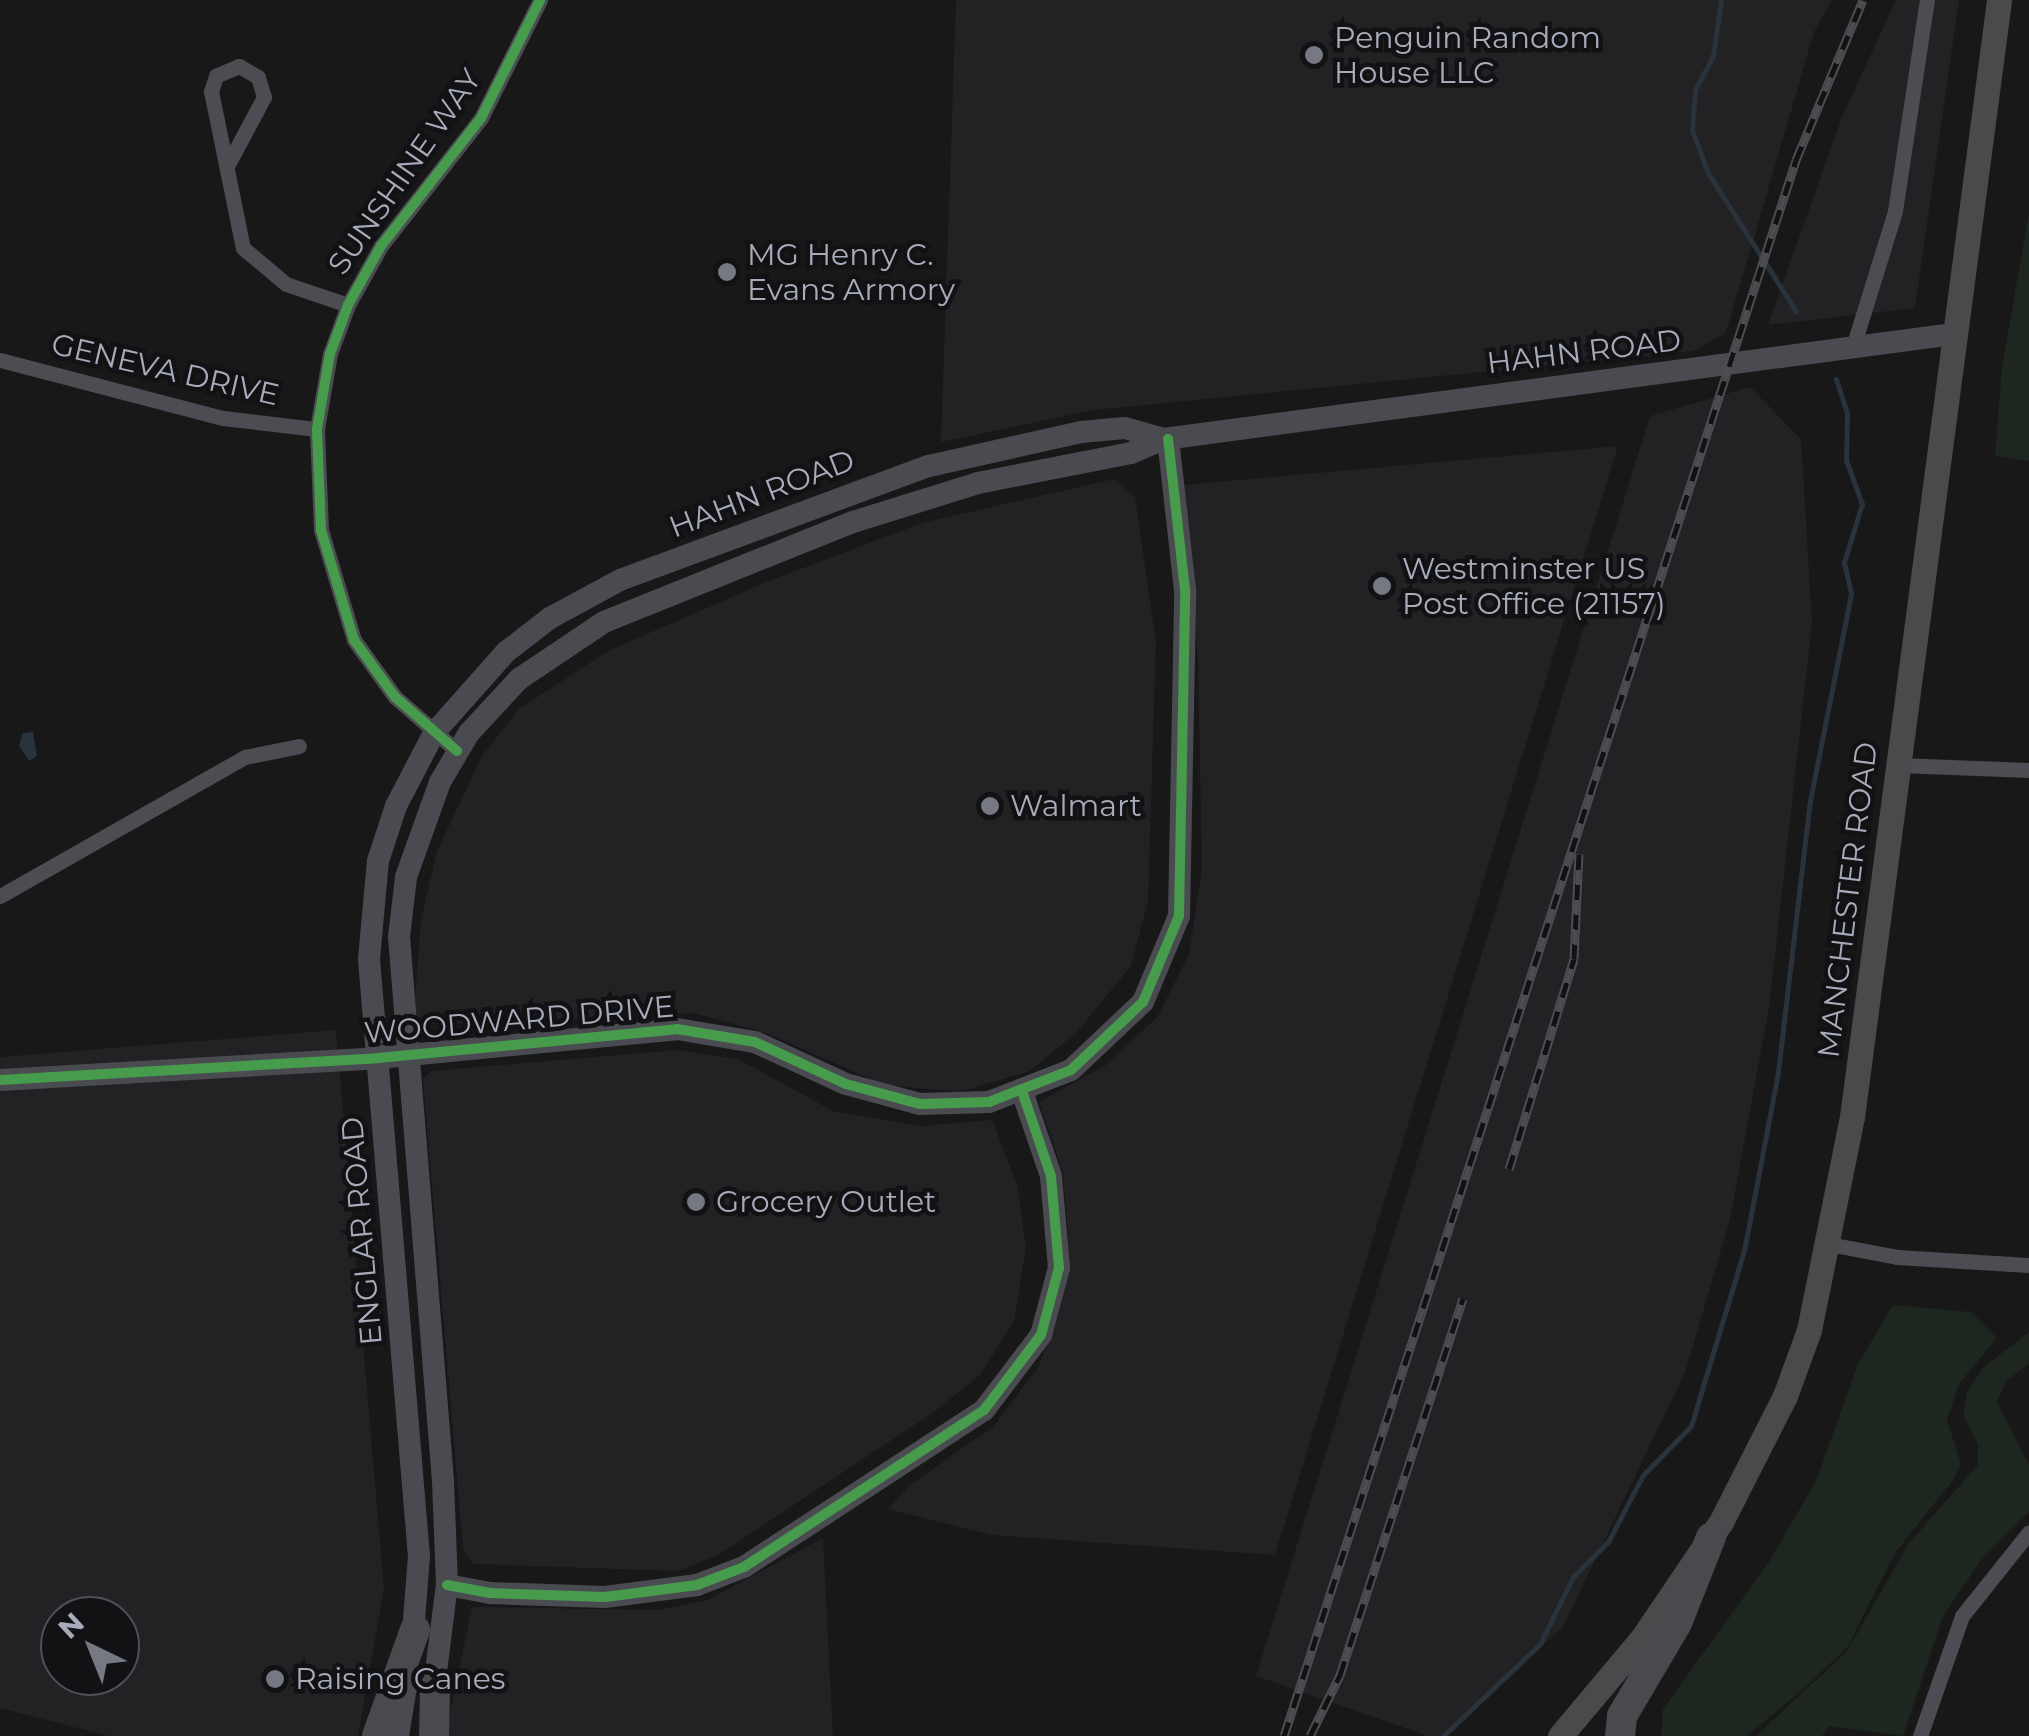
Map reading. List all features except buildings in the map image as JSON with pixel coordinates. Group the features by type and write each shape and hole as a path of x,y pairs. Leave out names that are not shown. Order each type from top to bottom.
{"highway":[{"path":"1620,1736 1622,1716 1676,1623 1711,1537"},
{"path":"378,1736 415,1630"},
{"path":"430,1736 435,1687"}],"main road":[{"name":"MANCHESTER ROAD","path":"1560,1736 1643,1638 1711,1537 1785,1396 1830,1244 1999,0"},
{"name":"HAHN ROAD","path":"457,751 519,679 604,622 852,522 978,482 1131,454 1166,439 1953,334"},
{"name":"HAHN ROAD","path":"434,733 482,674 528,634 638,573 929,466 1081,432 1124,428 1166,439"},
{"name":"WOODWARD DRIVE","path":"0,1080 406,1056 696,1030 755,1042 896,1101 944,1106 1022,1094 1071,1070 1119,1031 1156,976 1179,916 1185,590 1166,439"},
{"name":"ENGLAR ROAD","path":"398,1736 415,1630 419,1556 369,959 378,861 396,806 434,733"},
{"name":"ENGLAR ROAD","path":"435,1687 447,1584 398,938 406,876 420,828 457,751"},
{"path":"447,1584 490,1593 605,1597 697,1586 744,1568 984,1410 1041,1335 1059,1268 1050,1174 1022,1094"}],"street":[{"name":"SUNSHINE WAY","path":"457,751 380,680 344,616 321,530 317,429 330,354 348,305 381,246 481,118 540,0"},
{"path":"1853,347 1895,211 1927,0"},
{"path":"228,166 264,97 258,76 239,66 216,76 211,91 243,248 257,266 286,284 348,305"},
{"name":"GENEVA DRIVE","path":"0,360 183,409 317,429"},
{"path":"0,896 245,757 299,746"},
{"path":"1898,765 2029,770"},
{"path":"1830,1244 1898,1257 2029,1265"},
{"path":"1920,1736 1962,1616 2029,1532"}],"shaded area":[{"path":"956,0 1832,0 1814,32 1726,333 1693,351 1094,410 941,442"},
{"path":"1896,0 1959,0 1915,308 1768,325 1842,117"},
{"path":"2029,213 2029,461 1995,456 2002,367"},
{"path":"1750,387 1801,439 1812,623 1769,1008 1730,1219 1686,1370 1563,1627 1444,1736 1428,1736 1256,1676 1650,416"},
{"path":"1618,446 1275,1555 992,1535 888,1509 910,1485 994,1426 1039,1366 1060,1301 1068,1237 1063,1173 1039,1102 1106,1065 1158,1016 1189,954 1202,869 1198,661 1183,485"},
{"path":"1114,479 1135,497 1156,642 1148,900 1131,966 1077,1032 1030,1071 959,1092 884,1085 764,1032 694,1013 413,1025 421,920 437,851 482,756 519,709 608,651 769,581 922,523"},
{"path":"33,732 37,756 29,761 19,746 23,733"},
{"path":"336,1030 384,1588 358,1736 109,1736 0,1708 0,1057"},
{"path":"676,1050 738,1059 833,1111 921,1126 992,1120 1017,1185 1026,1247 1014,1321 980,1375 934,1412 720,1554 678,1571 473,1564 463,1549 423,1079 431,1071"},
{"path":"1893,1305 1971,1312 1997,1338 1959,1384 1947,1420 1961,1464 1953,1480 1895,1553 1848,1646 1809,1684 1747,1736 1661,1736 1663,1709 1769,1562 1816,1481 1858,1364"},
{"path":"2029,1332 2029,1364 2006,1381 1997,1402 2029,1464 2029,1512 1982,1559 1943,1616 1903,1736 1829,1726 1822,1736 1756,1736 1847,1651 1909,1543 1978,1465 1978,1445 1963,1415 1967,1392 1983,1368"},
{"path":"823,1538 833,1736 445,1736 472,1607 659,1610 708,1600"}],"waterway":[{"path":"1721,0 1713,56 1695,90 1692,130 1708,173 1796,311"},
{"path":"1443,1736 1540,1644 1573,1577 1608,1542 1643,1475 1691,1426 1744,1251 1778,1072 1810,801 1851,593 1844,562 1862,504 1846,460 1847,413 1836,379"}],"railway":[{"path":"1284,1736 1796,160 1863,0"},
{"path":"1509,1169 1574,959 1579,854"},
{"path":"1310,1736 1340,1675 1463,1299"}],"cycle path":[{"path":"457,751 395,697 354,640 321,530 317,429 330,354 348,305 381,246 481,118 540,0"},
{"path":"0,1080 378,1058 677,1029 755,1042 846,1084 920,1104 989,1102 1071,1070 1143,1002 1179,916 1185,590 1168,439"},
{"path":"447,1585 490,1593 605,1597 697,1585 744,1567 984,1410 1041,1335 1059,1268 1051,1176 1023,1094"}],"place":[{"name":"Penguin Random House LLC","path":"1314,55"},
{"name":"MG Henry C. Evans Armory","path":"727,272"},
{"name":"Westminster US Post Office (21157)","path":"1382,586"},
{"name":"Walmart","path":"990,806"},
{"name":"Grocery Outlet","path":"696,1202"},
{"name":"Raising Canes","path":"275,1679"}]}
